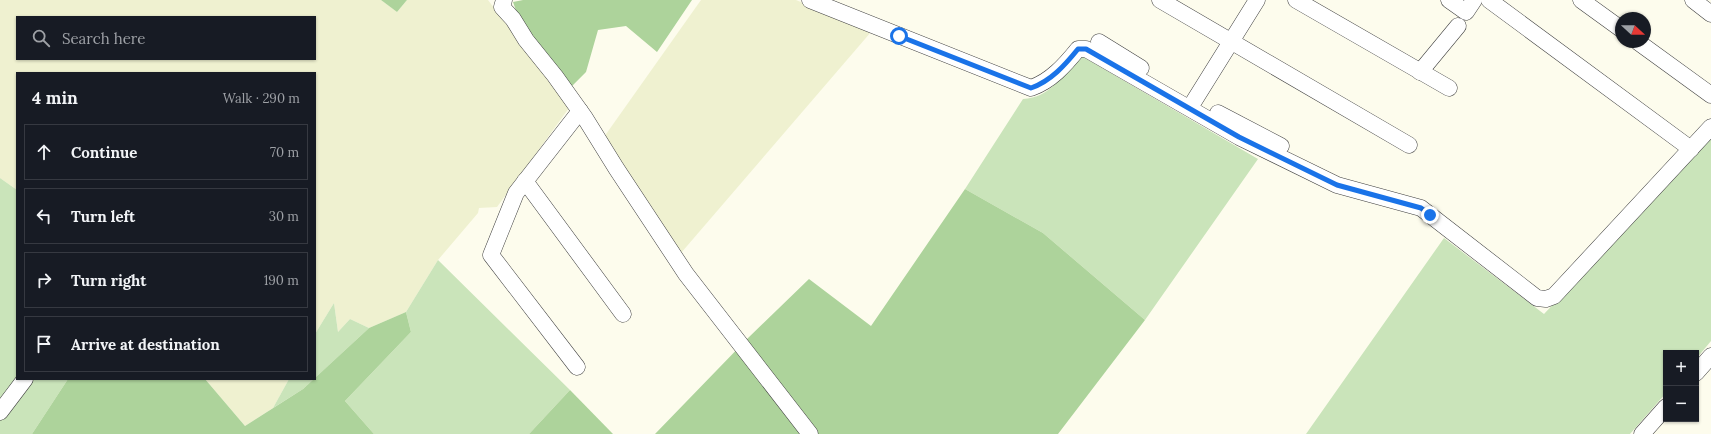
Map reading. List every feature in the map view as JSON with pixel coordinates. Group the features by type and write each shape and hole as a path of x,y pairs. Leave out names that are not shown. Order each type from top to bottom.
{"street":[{"path":"504,0 502,7 580,112 686,274 810,434"},
{"path":"810,0 1031,88 1042,84 1067,63 1078,49 1086,49 1239,137 1337,185 1421,208 1537,298 1546,299 1554,296 1711,127"},
{"path":"1160,0 1409,145"},
{"path":"1194,101 1257,0"},
{"path":"1296,0 1449,88"},
{"path":"1449,0 1466,12 1474,0"},
{"path":"1489,0 1691,149"},
{"path":"1581,0 1615,25"},
{"path":"1692,0 1711,14"},
{"path":"1420,72 1458,26"},
{"path":"1099,42 1194,101 1314,163"},
{"path":"1646,48 1711,95"},
{"path":"577,368 491,255 516,193 580,112"},
{"path":"525,180 622,314"},
{"path":"1699,370 1711,356"},
{"path":"0,412 24,380"},
{"path":"1642,434 1663,410"}],"green space":[{"path":"0,0 381,0 397,12 407,0 488,0 569,108 497,207 479,208 478,213 438,260 406,312 369,328 350,319 338,332 334,303 316,332 316,72 16,72 16,189 0,178"},
{"path":"381,0 407,0 397,12"},
{"path":"523,0 692,0 657,52 626,26 598,30 586,72 572,86 521,25 513,2"},
{"path":"701,0 796,0 871,32 681,253 604,137"},
{"path":"1080,55 1258,159 1145,320 1043,233 965,189 1023,99 1033,98 1049,90 1056,84"},
{"path":"1711,138 1711,341 1699,355 1699,350 1663,350 1663,396 1630,434 1306,434 1444,238 1544,314"},
{"path":"0,178 16,189 16,380 67,380 32,434 0,434"},
{"path":"965,189 1043,233 1145,320 1058,434 655,434 747,339 809,279 871,326"},
{"path":"438,260 570,390 529,434 374,434 345,401 411,332 406,312"},
{"path":"334,303 338,332 350,319 369,328 316,377 316,332"},
{"path":"406,312 411,332 345,401 374,434 32,434 67,380 206,380 245,426 303,389 313,380 316,380 316,377 369,328"},
{"path":"206,380 288,380 273,408 245,426"},
{"path":"288,380 313,380 303,389 273,408"},
{"path":"570,390 613,434 529,434"}],"route":[{"path":"899,36 1031,88 1042,84 1067,63 1078,49 1086,49 1239,137 1337,185 1421,208 1430,215"}]}
